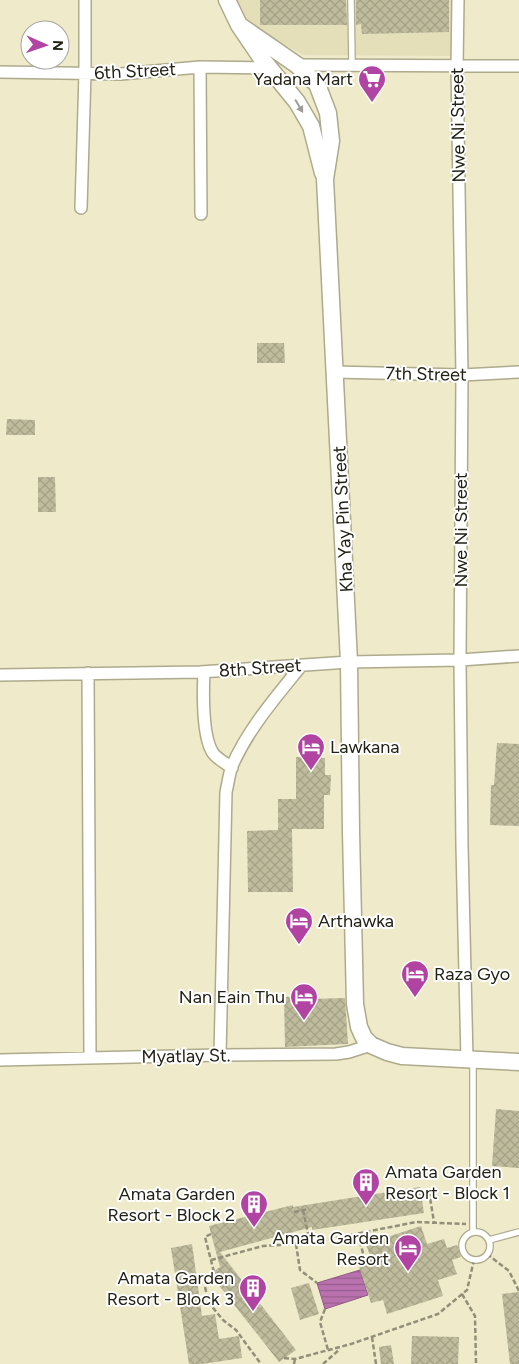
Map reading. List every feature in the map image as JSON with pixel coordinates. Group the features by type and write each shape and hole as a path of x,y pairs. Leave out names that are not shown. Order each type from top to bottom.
{"street":[{"path":"81,208 85,73 84,0"},
{"name":"Kha Yay Pin Street","path":"227,0 239,25 297,65 317,84 328,113 331,141 325,179 350,662 355,1004 359,1027 364,1038 371,1045"},
{"name":"Nwe Ni Street","path":"458,0 457,66 462,375 460,660 462,846 470,1061"},
{"path":"239,25 297,102 311,126 325,179"},
{"path":"297,65 519,66"},
{"path":"200,68 201,214"},
{"name":"6th Street","path":"0,72 121,74 200,68 270,68"},
{"name":"7th Street","path":"334,372 462,375 519,372"},
{"name":"8th Street","path":"0,675 204,672 350,662 460,660 519,656"},
{"path":"220,1055 226,792 232,768 241,748 265,711 301,666"},
{"path":"204,672 202,697 204,720 210,746 213,754 232,768"},
{"path":"88,673 90,1058"},
{"path":"371,1045 402,1056 470,1061 519,1062"},
{"name":"Myatlay St.","path":"0,1060 336,1054 371,1045"}],"lane":[{"path":"351,0 352,66"},
{"path":"470,1061 473,1232"},
{"path":"473,1232 483,1233 489,1240 488,1254 479,1260 474,1260 466,1255 462,1246 465,1237 473,1232"},
{"path":"489,1240 519,1232"}],"path":[{"path":"421,1193 429,1192 434,1222"},
{"path":"294,1212 309,1209"},
{"path":"303,1210 310,1243"},
{"path":"211,1260 262,1246 310,1243 416,1222 473,1224"},
{"path":"211,1234 205,1237 214,1272"},
{"path":"358,1234 365,1261"},
{"path":"296,1244 300,1270 317,1283"},
{"path":"488,1254 509,1271 519,1291"},
{"path":"284,1358 295,1359 342,1347 438,1314 467,1290 474,1260"},
{"path":"205,1287 209,1303 223,1320 236,1330 261,1364"},
{"path":"462,1294 476,1316 476,1364"},
{"path":"326,1309 320,1322 328,1350"},
{"path":"372,1337 376,1364"},
{"path":"323,1364 342,1347"},
{"path":"294,1364 295,1359"}],"shaded area":[{"path":"234,0 454,0 452,56 303,55 243,21"},
{"path":"360,1270 368,1295 325,1309 317,1283"}],"building":[{"path":"260,0 346,0 347,25 260,25"},
{"path":"356,0 449,0 449,32 362,34 361,24 356,25"},
{"path":"257,343 284,343 285,363 257,363"},
{"path":"7,419 35,420 35,435 6,435"},
{"path":"38,477 55,477 56,512 38,512"},
{"path":"497,743 519,744 519,826 490,825 491,785 494,785"},
{"path":"296,757 325,758 325,775 331,775 330,795 324,795 324,829 292,829 293,892 248,892 247,831 278,830 278,799 296,799"},
{"path":"310,996 310,999 345,998 348,1044 285,1047 284,997"},
{"path":"496,1109 519,1111 519,1168 492,1166"},
{"path":"420,1187 424,1213 312,1230 312,1227 220,1252 296,1350 279,1362 210,1274 220,1267 209,1226 293,1205 293,1207"},
{"name":"Amata Garden Resort","path":"421,1226 427,1244 444,1239 447,1248 457,1245 461,1257 452,1260 457,1274 438,1280 443,1296 387,1314 383,1300 371,1303 358,1263 371,1259 366,1244"},
{"path":"192,1244 202,1316 215,1314 219,1339 239,1336 242,1358 189,1364 171,1248"},
{"path":"309,1283 319,1314 300,1320 291,1288"},
{"path":"519,1292 519,1364 510,1364 502,1294"},
{"path":"412,1336 459,1337 458,1364 411,1364"},
{"path":"391,1345 394,1364 381,1364 379,1347"}],"place":[{"name":"Yadana Mart","path":"372,103"},
{"name":"Lawkana","path":"311,771"},
{"name":"Arthawka","path":"299,945"},
{"name":"Raza Gyo","path":"415,998"},
{"name":"Nan Eain Thu","path":"304,1021"},
{"name":"Amata Garden Resort - Block 1","path":"366,1206"},
{"name":"Amata Garden Resort - Block 2","path":"254,1228"},
{"name":"Amata Garden Resort","path":"408,1272"},
{"name":"Amata Garden Resort - Block 3","path":"253,1312"}]}
